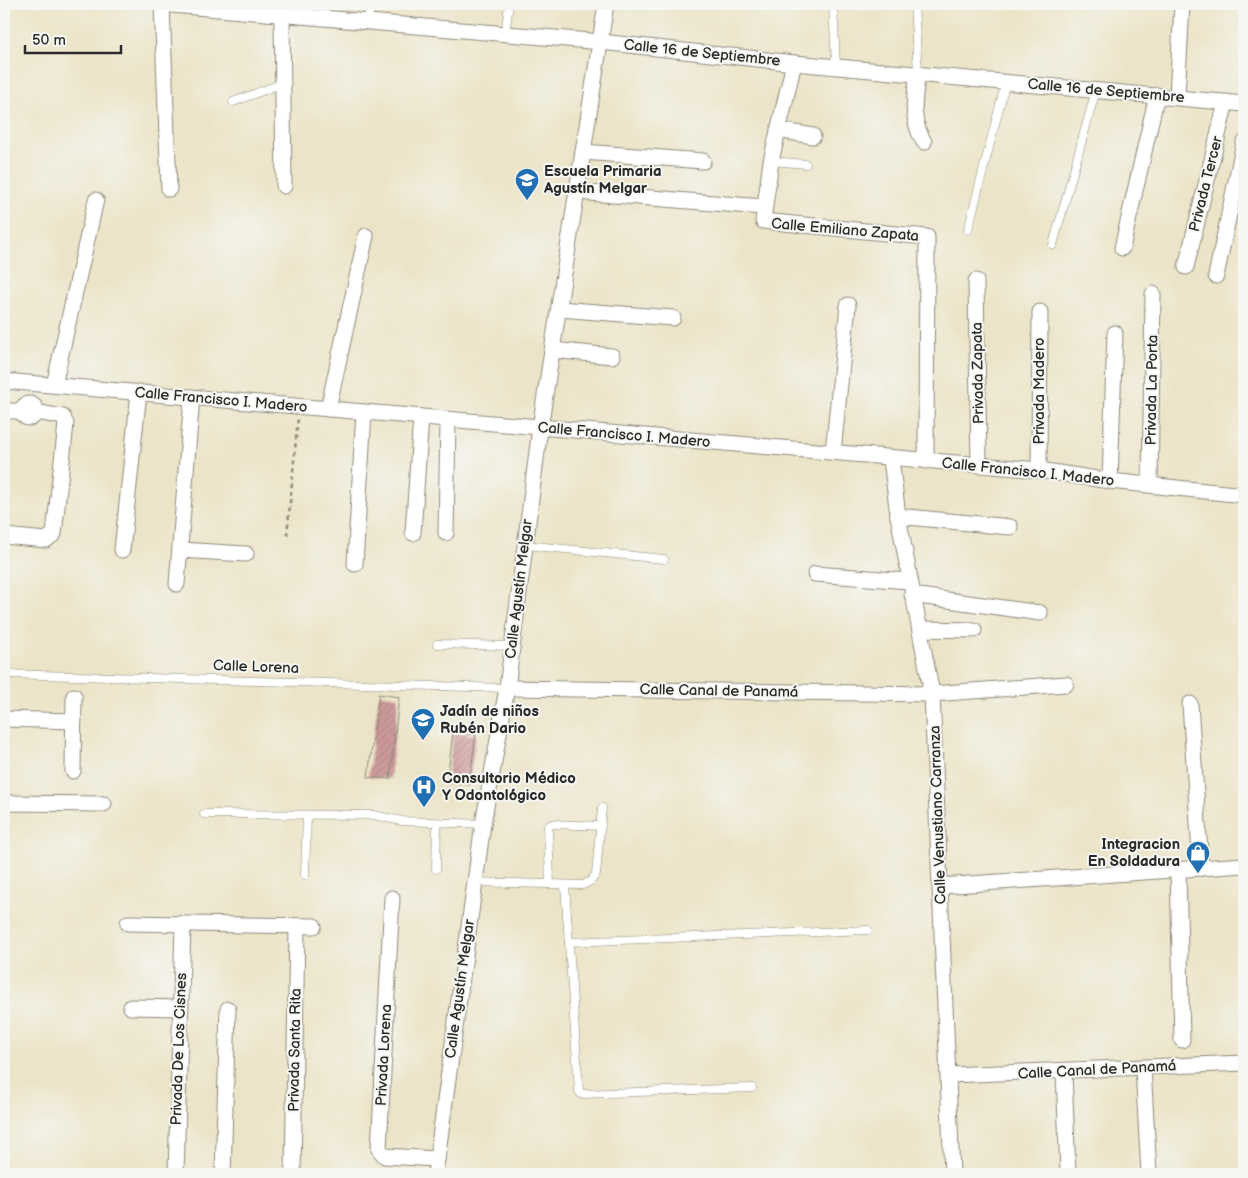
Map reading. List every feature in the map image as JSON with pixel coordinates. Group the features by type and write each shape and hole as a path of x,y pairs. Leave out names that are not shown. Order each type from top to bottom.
{"street":[{"name":"Calle 16 de Septiembre","path":"176,4 366,24 600,42 794,63 1244,104"},
{"path":"169,189 176,4"},
{"name":"Calle Agustín Melgar","path":"435,1174 483,824 512,646 540,428 606,4"},
{"path":"1177,97 1182,4"},
{"path":"282,15 284,186"},
{"name":"Calle Emiliano Zapata","path":"794,63 771,161 763,207 764,223 927,237 926,461"},
{"path":"918,74 914,116 917,130 924,142"},
{"path":"1122,248 1158,95"},
{"name":"Privada Tercer","path":"1186,267 1226,102"},
{"path":"778,130 813,136"},
{"path":"1216,276 1244,143"},
{"path":"583,152 703,161"},
{"path":"577,192 763,207"},
{"path":"54,385 96,200"},
{"path":"328,409 366,236"},
{"name":"Privada Zapata","path":"976,281 980,465"},
{"name":"Privada La Porta","path":"1150,485 1154,294"},
{"path":"834,452 848,305"},
{"path":"559,309 673,318"},
{"name":"Privada Madero","path":"1040,312 1040,470"},
{"path":"1110,481 1115,334"},
{"path":"552,350 612,356"},
{"name":"Calle Francisco I. Madero","path":"4,381 1040,470 1110,481 1244,495"},
{"path":"29,409 34,383"},
{"path":"122,550 140,392"},
{"path":"177,584 192,397"},
{"path":"4,411 29,409 62,417 65,420 54,534 50,538 4,536"},
{"path":"355,564 364,412"},
{"path":"413,533 420,417"},
{"path":"446,533 448,420"},
{"name":"Calle Venustiano Carranza","path":"891,458 898,516 932,694 950,1075 952,1174"},
{"path":"898,516 1010,528"},
{"path":"180,550 246,554"},
{"path":"815,574 911,588 1040,613"},
{"path":"920,629 974,630"},
{"name":"Calle Canal de Panamá","path":"506,688 932,694 1066,684"},
{"path":"73,771 74,696"},
{"path":"1190,704 1201,868"},
{"path":"4,719 74,721"},
{"path":"4,803 104,804"},
{"path":"940,886 1244,865"},
{"path":"1178,869 1182,1040"},
{"name":"Privada Lorena","path":"392,898 379,1149 385,1156 437,1158"},
{"path":"128,923 314,926"},
{"name":"Privada De Los Cisnes","path":"176,1174 183,924"},
{"name":"Privada Santa Rita","path":"293,1174 297,926"},
{"path":"131,1007 180,1008"},
{"path":"223,1174 228,1009"},
{"name":"Calle Canal de Panamá","path":"950,1075 1244,1064"},
{"path":"1143,1067 1149,1174"},
{"path":"1064,1072 1068,1174"}],"lane":[{"path":"366,24 372,4"},
{"path":"506,35 509,4"},
{"path":"833,4 836,66"},
{"path":"914,4 918,74"},
{"path":"968,230 1006,81"},
{"path":"233,102 283,84"},
{"path":"1053,245 1096,90"},
{"path":"771,161 806,164"},
{"path":"525,546 664,559"},
{"path":"437,644 512,646"},
{"name":"Calle Lorena","path":"4,674 506,688"},
{"path":"475,882 583,885 591,881 596,874 602,808"},
{"path":"204,814 373,815 402,821 483,824"},
{"path":"305,875 306,815"},
{"path":"436,869 437,823"},
{"path":"550,884 548,826 552,824 600,826"},
{"path":"566,885 579,1091 581,1094 752,1088"},
{"path":"569,942 868,930"}],"path":[{"path":"287,535 300,407"}],"building":[{"path":"379,694 399,697 390,779 368,777"},
{"path":"453,732 476,735 469,785 447,782"}],"place":[{"name":"Escuela Primaria Agustín Melgar","path":"527,201"},
{"name":"Jadín de niños Rubén Dario","path":"423,741"},
{"name":"Consultorio Médico Y Odontológico","path":"424,808"},
{"name":"Integracion En Soldadura","path":"1198,874"}]}
